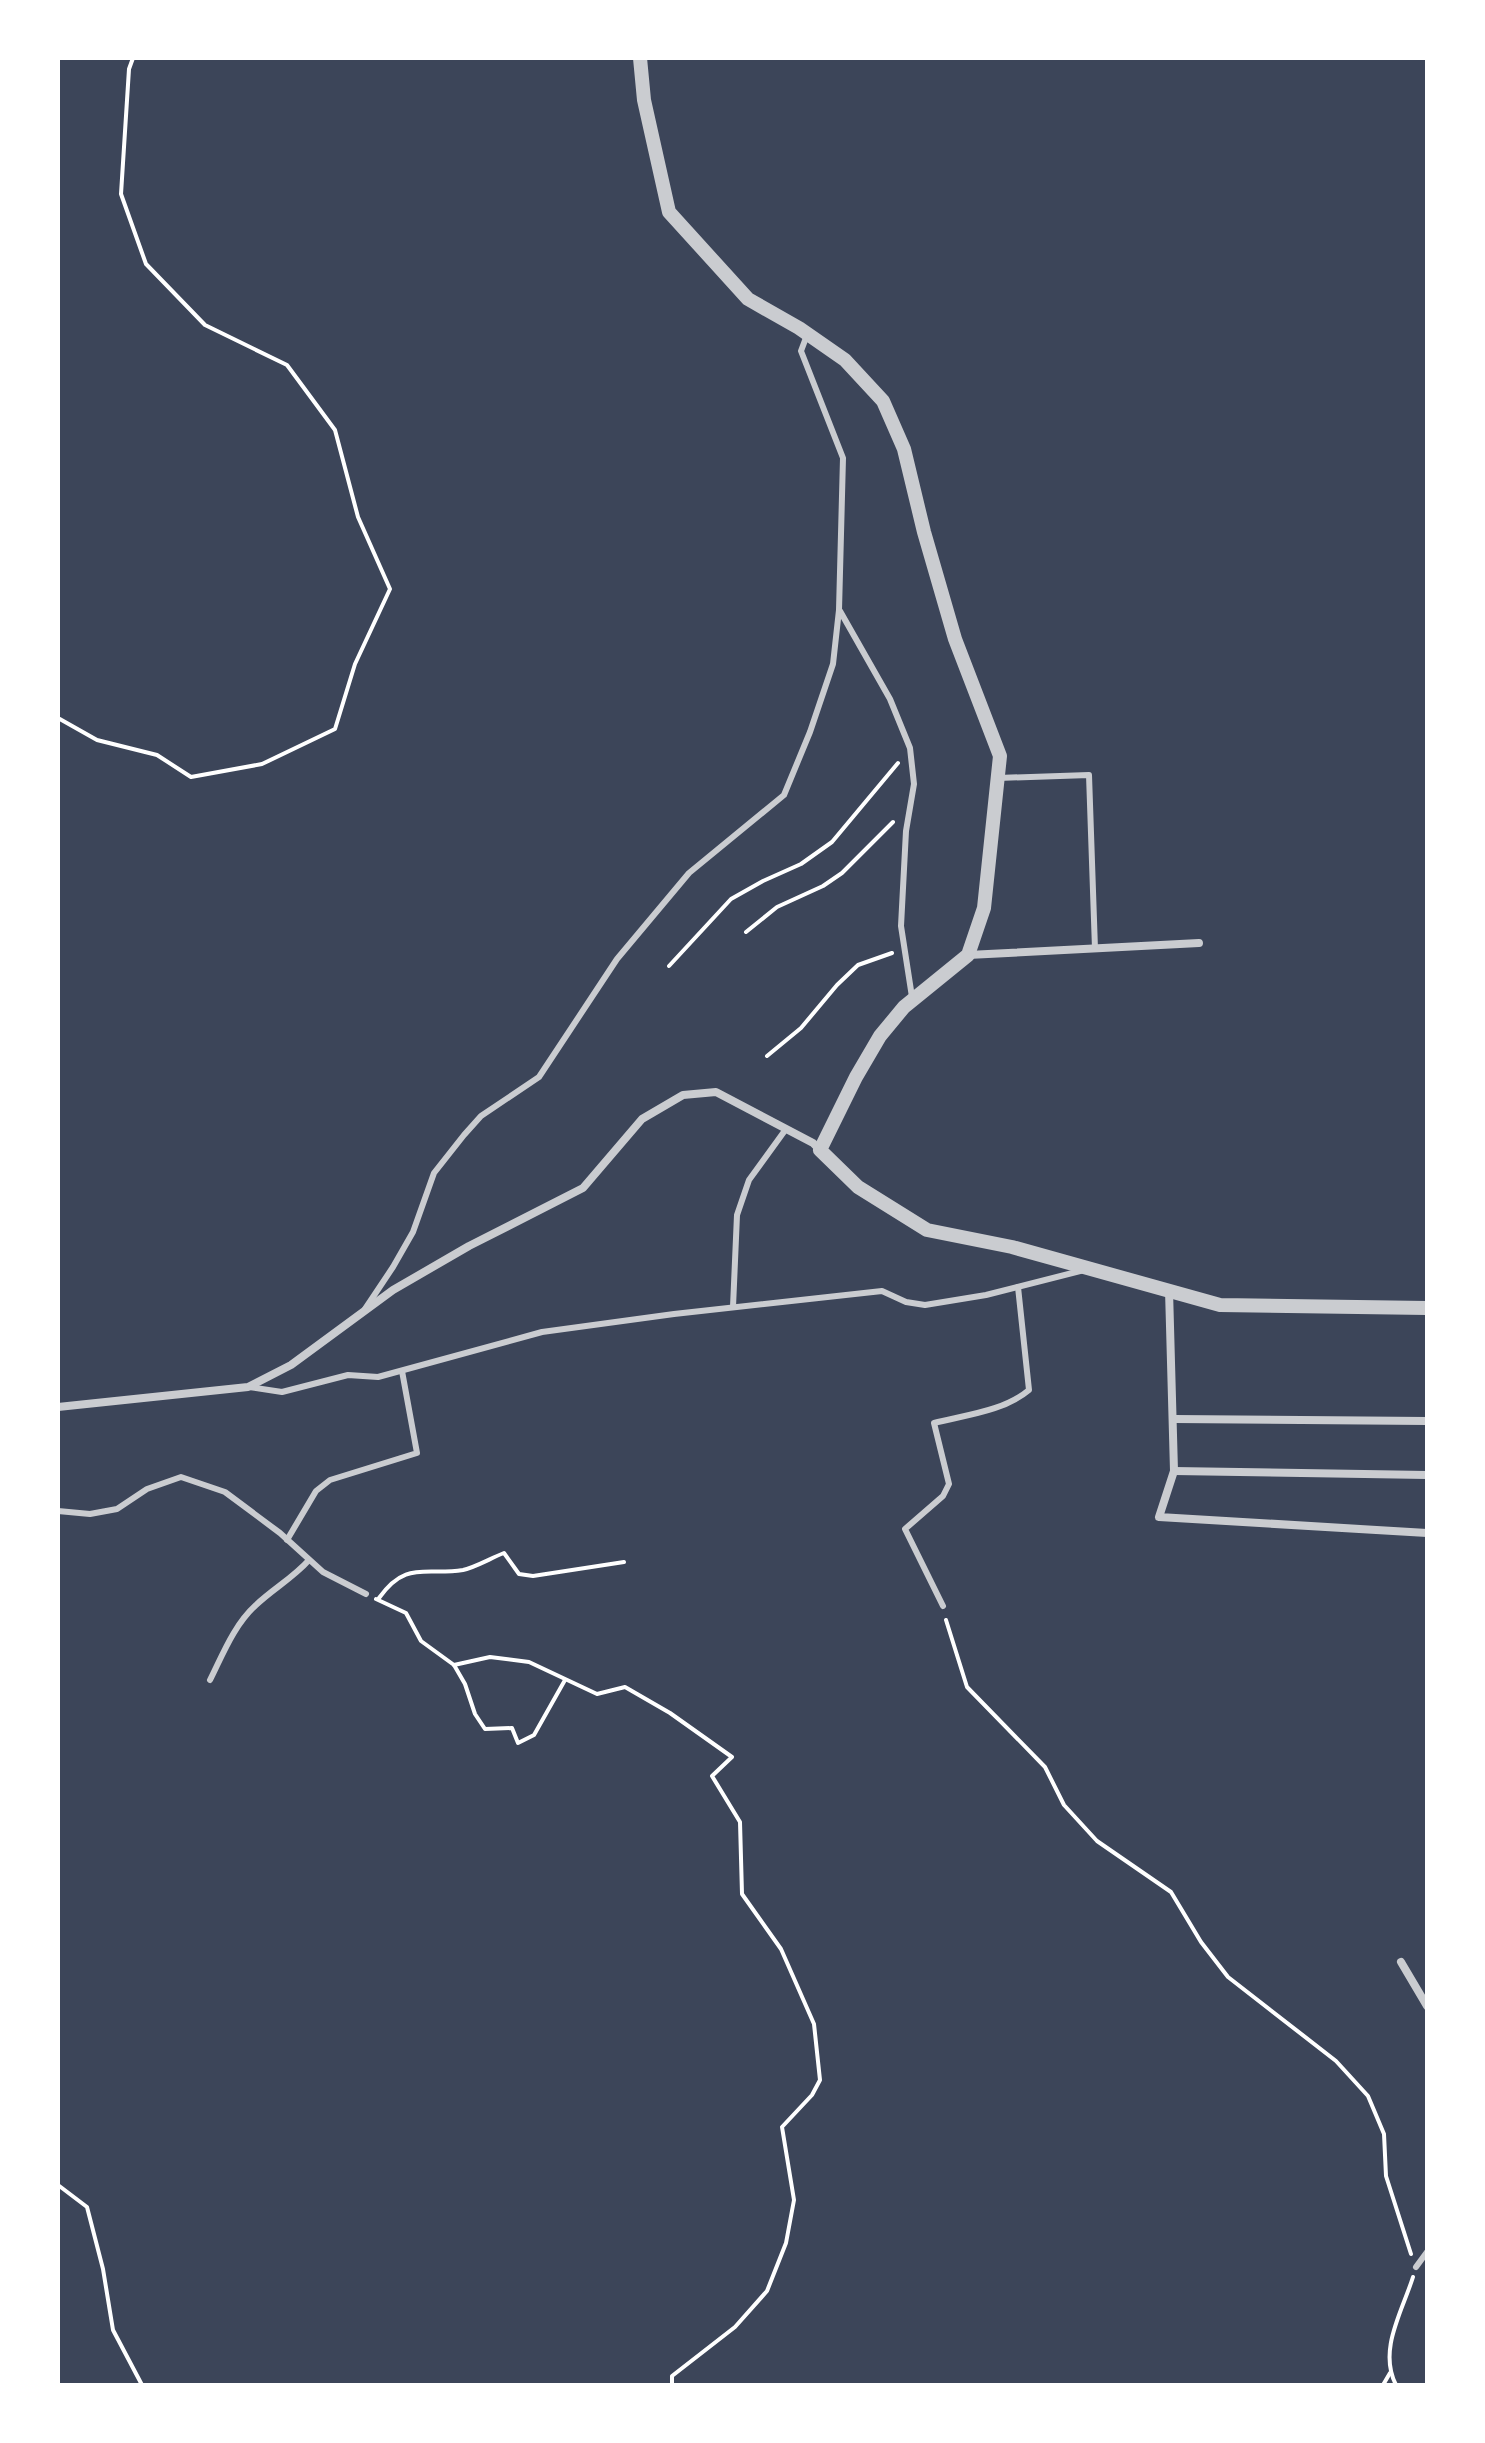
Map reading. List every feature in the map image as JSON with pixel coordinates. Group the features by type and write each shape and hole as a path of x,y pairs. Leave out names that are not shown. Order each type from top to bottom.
{"street":[{"path":"640,58 644,100 669,212 748,299 845,360 883,401 904,449 955,639 1000,756 984,908 968,955 913,1000 880,1036 820,1150"},
{"path":"968,955 1199,943"},
{"path":"58,1407 248,1387 291,1365 393,1290 469,1246 583,1188 642,1119 683,1095 716,1092 813,1143 858,1187 927,1230 1012,1247 1220,1305 1427,1308"},
{"path":"1169,1290 1174,1471 1159,1517 1427,1533"},
{"path":"1174,1419 1427,1421"},
{"path":"1174,1471 1427,1475"},
{"path":"1401,1962 1427,2006"}],"lane":[{"path":"363,1312 413,1232 434,1173 464,1135 481,1116 539,1077 617,959 689,873 784,795 833,664 839,610 843,458 801,351 807,334"},
{"path":"839,610 890,699 910,748 914,784 906,831 901,926 913,1000"},
{"path":"998,778 1089,775 1095,949"},
{"path":"733,1307 737,1215 749,1180 786,1129"},
{"path":"248,1387 282,1392 348,1375 378,1377 542,1332 733,1307 882,1291 906,1302 925,1305 986,1295 1091,1268"},
{"path":"943,1606 905,1529 943,1496 949,1484 934,1423 1003,1406 1018,1400 1029,1390 1018,1287"},
{"path":"287,1540 316,1491 330,1480 417,1453 402,1371"},
{"path":"58,1511 90,1514 117,1509 147,1489 181,1477 225,1492 323,1572 366,1594"},
{"path":"210,1680 236,1629 256,1605 295,1576 309,1560"},
{"path":"1416,2267 1427,2252"}],"path":[{"path":"58,718 97,740 157,755 191,777 262,764 335,729 355,664 390,589 358,517 335,430 287,365 205,325 146,264 121,194 129,69 133,58"},
{"path":"669,966 731,899 801,864 832,842 910,748"},
{"path":"746,932 777,907 823,886 842,873 910,805"},
{"path":"767,1056 801,1028 858,965 904,949"},
{"path":"378,1600 391,1581 411,1572 465,1570 504,1553 519,1574 533,1576 624,1562"},
{"path":"366,1594 406,1613 421,1641 454,1665 465,1684 475,1714 485,1729 512,1728 518,1743 534,1735 565,1680"},
{"path":"943,1606 967,1687 1045,1767 1064,1805 1097,1841 1171,1892 1201,1942 1228,1977 1336,2061 1368,2096 1384,2134 1386,2176 1416,2267 1388,2348 1390,2373 1396,2385"},
{"path":"454,1665 490,1657 529,1662 597,1694 625,1687 670,1713 732,1757 712,1776 740,1822 742,1894 781,1949 814,2024 820,2080 812,2095 782,2127 794,2200 786,2243 767,2291 735,2327 672,2376 672,2385"},
{"path":"58,2185 87,2207 103,2269 113,2330 142,2385"},
{"path":"1383,2385 1390,2373"}],"shaded area":[{"path":"58,58 1427,58 1427,2385 58,2385"}]}
